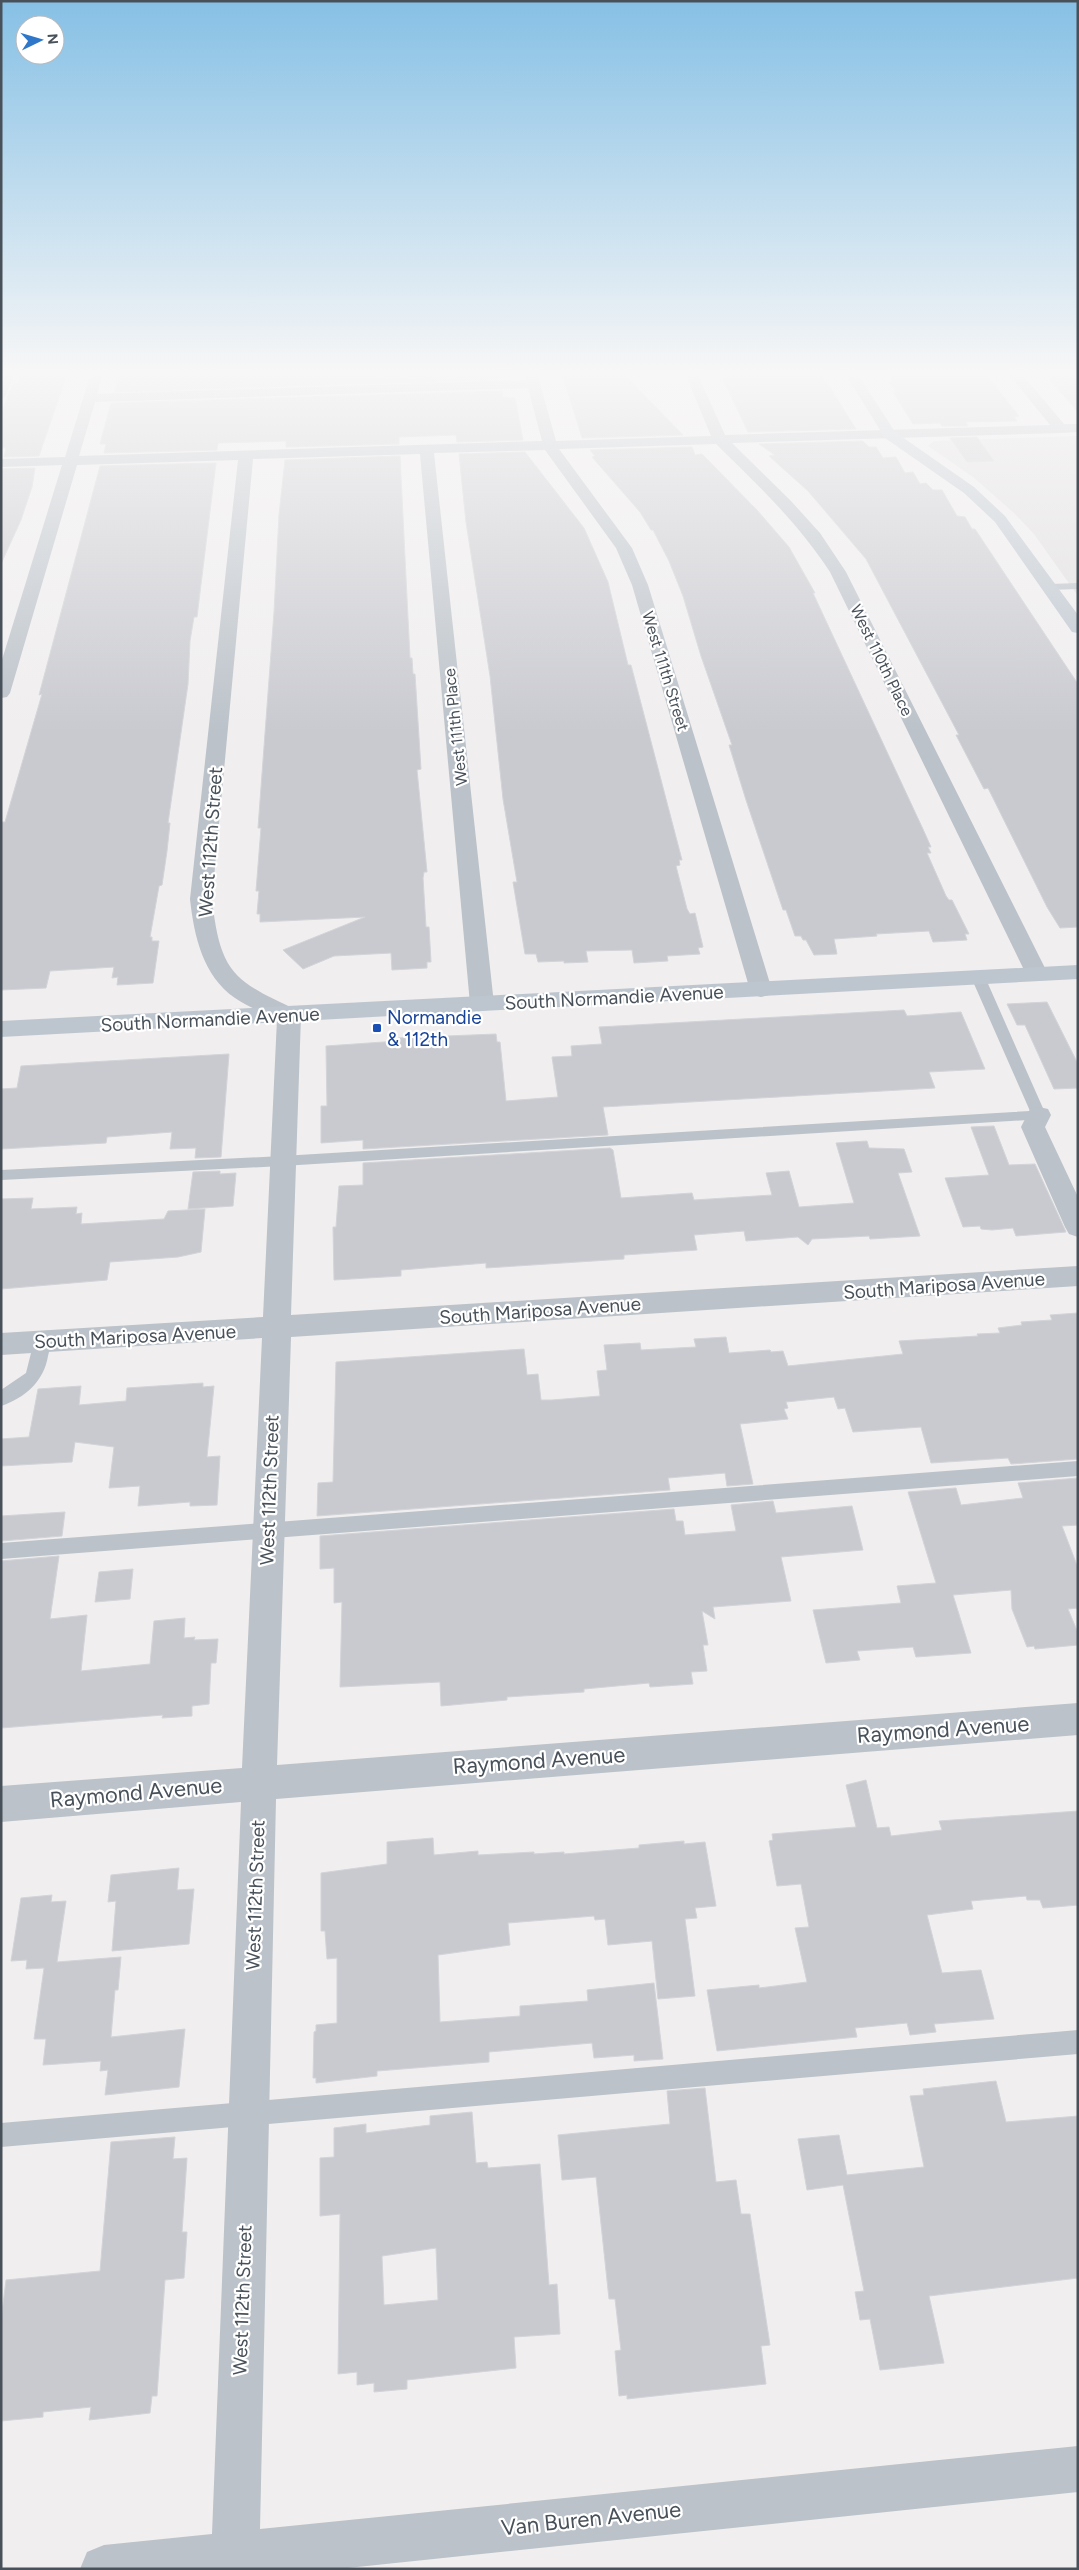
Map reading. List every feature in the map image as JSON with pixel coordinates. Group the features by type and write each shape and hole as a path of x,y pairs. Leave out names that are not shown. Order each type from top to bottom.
{"main road":[{"path":"972,493 991,510 1015,537 1078,628"},
{"name":"South Normandie Avenue","path":"1,1029 289,1016 1078,972"}],"street":[{"path":"1,693 60,493"},
{"name":"West 112th Street","path":"235,2561 258,1782 289,1016 242,993 225,974 211,952 203,922 201,899 242,493"},
{"name":"West 111th Place","path":"431,493 482,1004"},
{"name":"West 111th Street","path":"584,493 624,548 640,585 761,990"},
{"name":"West 110th Place","path":"775,493 814,536 838,572 1037,974"},
{"path":"1039,1115 1033,1127 1078,1228"},
{"name":"South Mariposa Avenue","path":"1,1344 1078,1276"},
{"name":"Raymond Avenue","path":"1,1804 258,1782 1078,1719"},
{"name":"Van Buren Avenue","path":"104,2569 235,2561 1078,2469"}],"lane":[{"path":"1050,587 1078,586"},
{"path":"1,1175 282,1161 1039,1115 978,977"},
{"path":"1,1400 28,1385 35,1378 42,1341"},
{"path":"1,1551 1078,1468"},
{"path":"1,2135 247,2112 1078,2042"}],"shaded area":[{"path":"991,493 1078,493 1078,596 1034,534"}],"building":[{"path":"1,493 30,493 21,520 1,564"},
{"path":"93,493 212,493 197,617 194,617 190,641 188,684 168,823 170,823 167,851 162,885 159,886 150,937 152,937 152,941 159,941 153,983 117,985 118,977 112,978 114,967 50,971 46,988 1,990 1,822 5,822 42,694 39,695"},
{"path":"281,493 402,493 410,658 412,658 413,674 415,674 421,769 417,770 427,872 424,872 423,878 426,927 429,927 431,962 427,962 427,968 392,970 391,953 334,956 303,969 283,950 365,917 260,922 260,914 257,914 259,891 256,891 261,828 258,828 274,612"},
{"path":"463,493 557,493 584,528 608,582 628,665 631,665 682,860 679,860 680,865 676,866 687,909 690,914 695,913 703,947 698,948 700,954 667,956 668,961 634,963 632,950 586,951 588,962 564,963 564,961 538,962 536,954 525,954 513,882 517,882 503,799 490,676"},
{"path":"623,493 740,493 789,547 815,593 813,593 931,847 928,847 931,853 927,853 946,896 949,900 952,900 969,934 965,934 967,940 933,942 929,931 876,934 877,936 834,939 837,954 814,955 806,940 803,940 801,936 795,936 786,910 783,910 746,800 729,745 732,745 701,656 683,596 669,561 653,530 651,530 640,512"},
{"path":"810,493 944,493 957,516 965,517 972,529 975,529 1078,684 1078,927 1060,928 1047,907 988,788 984,789 956,735 959,735 866,559"},
{"path":"1047,1002 1078,1064 1078,1088 1054,1089 1025,1025 1017,1025 1007,1004"},
{"path":"904,1010 907,1016 961,1012 985,1069 929,1072 935,1088 603,1107 608,1135 363,1149 363,1140 321,1143 321,1106 327,1106 326,1046 398,1041 398,1038 496,1034 497,1042 500,1042 506,1101 558,1097 552,1057 572,1056 571,1046 602,1044 599,1027"},
{"path":"229,1054 221,1157 195,1158 196,1148 170,1149 172,1132 107,1137 106,1143 1,1149 1,1089 17,1088 21,1066"},
{"path":"994,1126 1009,1165 1035,1164 1066,1232 1016,1236 1013,1228 992,1230 981,1229 980,1226 963,1227 945,1178 989,1175 971,1127"},
{"path":"867,1141 869,1148 904,1149 912,1172 898,1173 920,1236 870,1239 869,1236 812,1239 808,1245 798,1237 746,1241 744,1231 694,1235 697,1250 624,1255 624,1259 486,1268 486,1263 401,1270 401,1276 334,1280 333,1227 336,1227 339,1186 363,1185 363,1163 610,1148 613,1150 621,1198 692,1193 694,1200 772,1195 766,1173 789,1171 799,1207 854,1203 836,1143"},
{"path":"220,1171 220,1174 236,1173 233,1206 188,1209 193,1172"},
{"path":"33,1198 31,1209 77,1207 76,1214 82,1213 81,1224 164,1219 168,1211 205,1209 201,1252 178,1257 110,1262 107,1280 1,1289 1,1199"},
{"path":"1078,1313 1078,1459 1011,1464 1008,1458 931,1463 921,1427 853,1432 845,1408 838,1409 834,1397 786,1402 788,1408 784,1409 788,1419 740,1424 753,1484 727,1486 725,1473 668,1478 670,1490 317,1516 318,1483 333,1482 336,1362 524,1349 527,1375 538,1374 541,1400 552,1400 600,1396 597,1371 607,1370 604,1345 640,1343 641,1350 696,1347 694,1339 726,1337 729,1353 783,1351 788,1366 903,1354 899,1341 1000,1333 998,1328 1022,1325 1021,1322 1052,1320 1050,1315"},
{"path":"203,1383 203,1387 214,1386 207,1457 220,1456 217,1505 190,1506 190,1502 138,1506 140,1486 109,1488 114,1447 75,1442 72,1462 1,1466 1,1439 29,1437 38,1389 81,1386 79,1405 126,1401 127,1388"},
{"path":"1078,1478 1078,1525 1062,1526 1078,1568 1078,1608 1068,1609 1078,1633 1078,1645 1035,1649 1034,1646 1027,1647 1012,1609 1011,1590 953,1595 971,1653 916,1657 913,1647 857,1651 860,1660 826,1663 813,1610 901,1603 897,1586 936,1583 908,1492 956,1488 961,1505 1023,1498 1018,1483"},
{"path":"773,1501 776,1513 852,1506 863,1550 781,1557 791,1601 713,1607 715,1619 702,1611 708,1645 703,1645 707,1671 691,1672 693,1684 650,1687 649,1683 584,1689 584,1692 507,1697 507,1700 441,1706 440,1682 340,1687 342,1602 334,1603 334,1568 320,1569 320,1536 674,1509 676,1521 683,1521 685,1535 736,1531 731,1505"},
{"path":"65,1512 62,1536 1,1541 1,1516"},
{"path":"59,1556 50,1619 87,1615 81,1671 150,1664 154,1621 185,1618 184,1638 195,1637 194,1640 218,1639 216,1663 211,1663 209,1704 192,1706 192,1716 162,1718 163,1715 1,1728 1,1561"},
{"path":"133,1569 130,1599 95,1602 99,1572"},
{"path":"866,1780 877,1828 889,1827 891,1836 942,1830 939,1821 1078,1811 1078,1905 1043,1908 1040,1900 1027,1900 1026,1896 971,1901 973,1909 927,1915 942,1973 981,1970 994,2019 934,2024 936,2032 910,2035 907,2023 855,2028 857,2037 717,2051 707,1990 759,1985 759,1988 807,1982 795,1928 809,1927 801,1884 777,1886 769,1841 773,1840 772,1834 856,1827 846,1785"},
{"path":"433,1838 434,1855 478,1851 478,1855 534,1852 534,1854 564,1852 564,1854 639,1848 639,1845 684,1841 684,1844 705,1842 716,1906 695,1908 697,1918 685,1919 695,1996 658,1999 652,1941 608,1945 605,1919 595,1920 594,1916 508,1923 510,1945 438,1955 440,2022 520,2016 520,2006 588,2001 587,1990 654,1983 663,2059 634,2061 634,2055 594,2058 592,2043 489,2052 489,2062 377,2071 377,2076 316,2083 316,2078 313,2078 314,2032 316,2031 316,2025 337,2023 337,1958 327,1959 325,1931 321,1931 321,1873 387,1864 387,1842"},
{"path":"179,1868 177,1890 194,1889 189,1944 112,1951 116,1901 108,1902 111,1875"},
{"path":"52,1895 51,1902 66,1901 57,1962 121,1957 118,1990 115,1990 111,2037 185,2029 179,2087 105,2095 108,2070 100,2071 101,2061 43,2065 46,2039 34,2039 44,1968 26,1969 27,1960 11,1961 21,1898"},
{"path":"996,2081 1006,2122 1078,2116 1078,2278 929,2296 944,2363 880,2370 870,2319 860,2320 855,2292 864,2291 843,2185 807,2190 798,2139 839,2135 847,2175 924,2167 910,2096 924,2095 923,2089"},
{"path":"705,2088 716,2182 736,2180 741,2214 750,2214 770,2345 761,2346 766,2384 627,2399 627,2395 619,2396 615,2351 621,2350 615,2299 609,2299 596,2177 562,2180 558,2135 670,2124 667,2091"},
{"path":"472,2112 476,2163 487,2162 488,2168 540,2164 549,2285 557,2284 560,2334 514,2337 516,2368 407,2380 407,2389 374,2392 374,2383 357,2385 357,2372 338,2374 340,2214 320,2216 320,2158 334,2157 334,2128 366,2124 366,2133 430,2125 430,2116","holes":["436,2248 438,2300 384,2305 382,2256"]},
{"path":"175,2137 173,2159 187,2158 182,2232 187,2232 184,2278 165,2280 157,2396 152,2396 150,2413 89,2420 91,2407 43,2412 43,2417 1,2421 1,2320 6,2280 100,2271 111,2142"}],"place":[{"name":"Normandie & 112th","path":"377,1028"}]}
